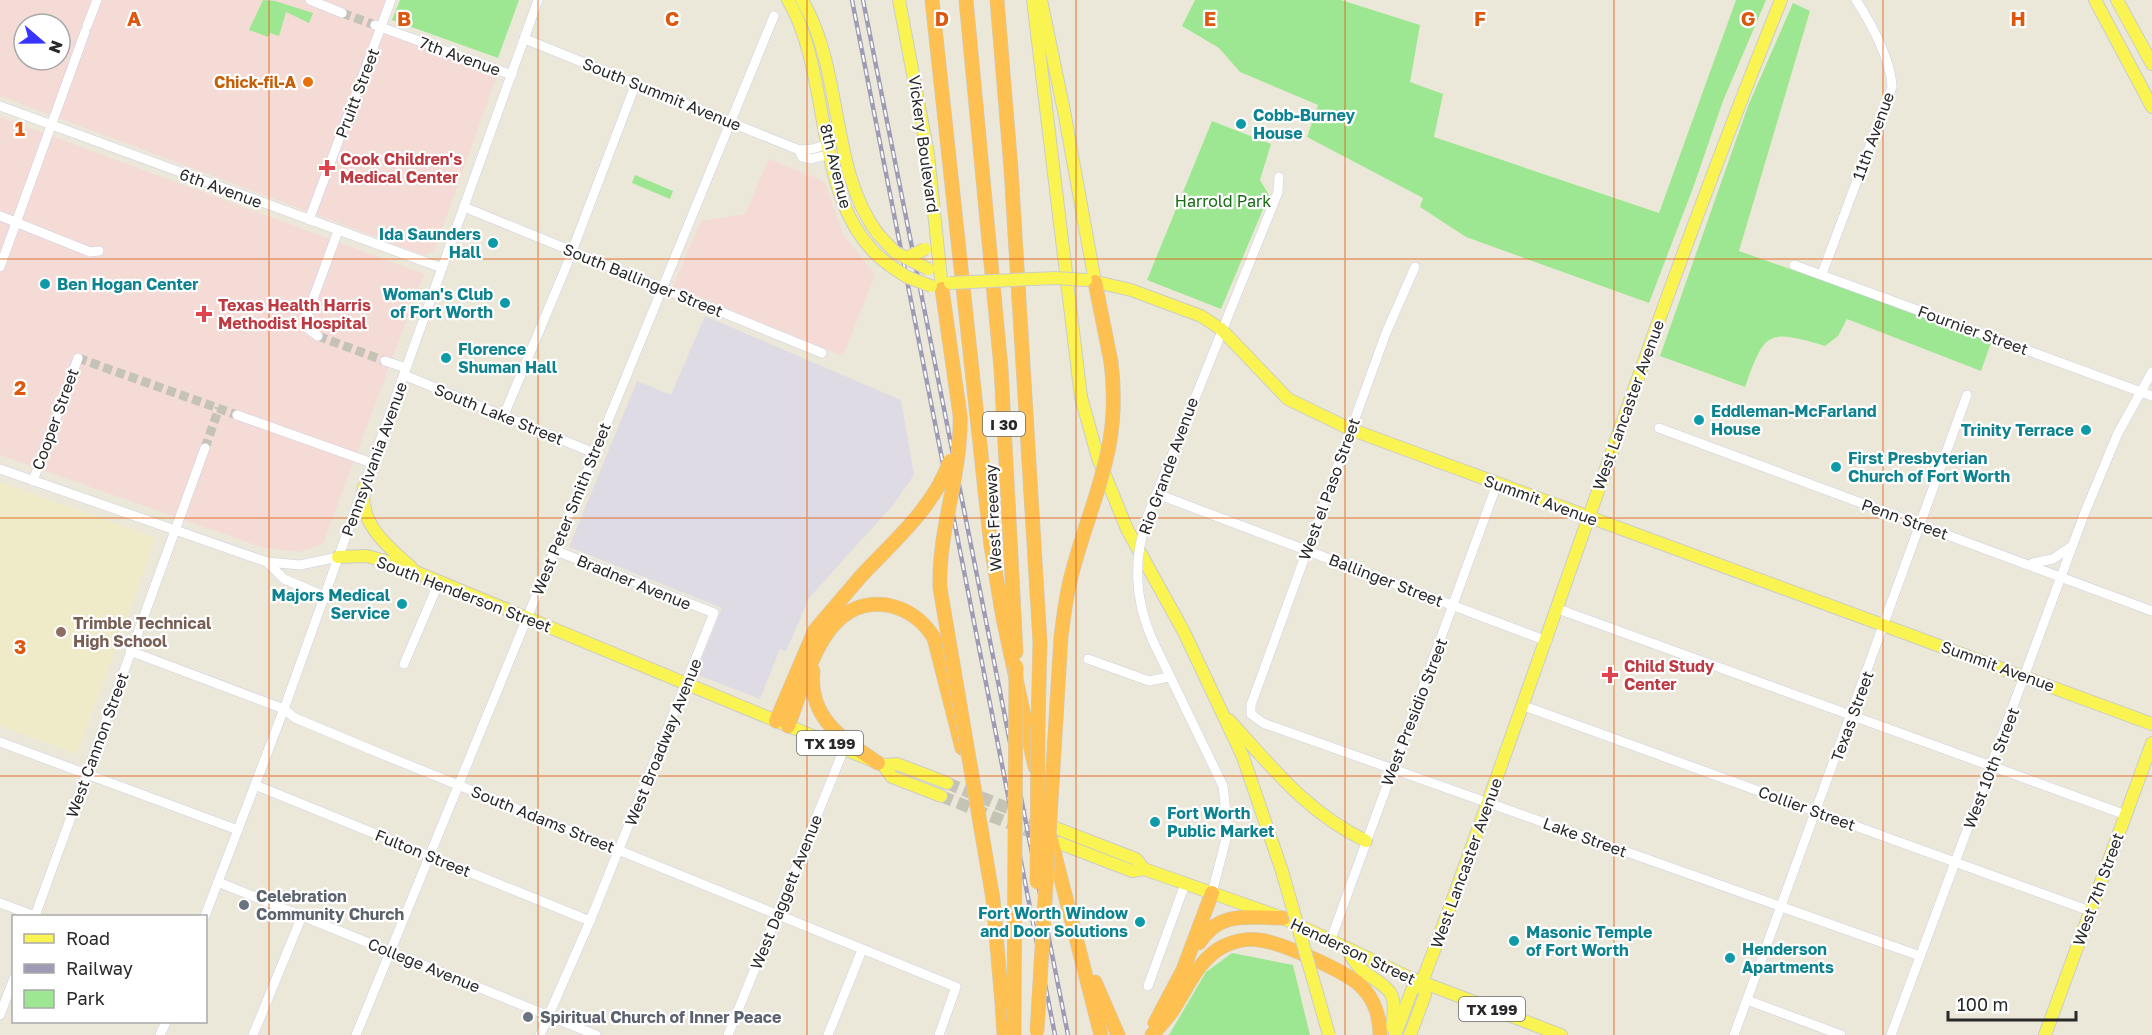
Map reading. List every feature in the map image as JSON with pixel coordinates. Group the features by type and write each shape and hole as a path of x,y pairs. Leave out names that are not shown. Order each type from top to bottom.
{"highway":[{"path":"924,0 948,147"},
{"path":"932,0 994,567 1043,808 1101,1035"},
{"name":"West Freeway","path":"966,0 1001,368 1016,666 1014,1035"},
{"name":"I 30","path":"997,0 1011,169 1039,631 1037,1033"},
{"path":"1037,1033 1061,637 1072,574 1110,451 1113,408 1111,362 1090,281"},
{"path":"941,286 960,415 960,442 941,544 940,588 993,899 1004,1035"},
{"path":"782,724 815,630 917,516 939,487 951,459 960,415"},
{"path":"782,724 829,629 848,611 870,604 895,607 917,618 934,639 952,714 974,785"},
{"path":"814,660 813,695 822,717 840,736 881,764"},
{"path":"1150,1035 1182,970 1212,893"},
{"path":"1182,970 1207,930 1215,924 1238,918 1283,918"},
{"path":"1077,939 1118,1035"},
{"path":"1150,1035 1170,1015 1211,955 1230,943 1251,939 1272,942 1293,950 1354,981 1374,1005 1380,1035"}],"main road":[{"name":"8th Avenue","path":"788,0 810,50 840,192 850,218 862,238 881,258 907,277 941,286"},
{"name":"8th Avenue","path":"802,0 822,47 859,202 878,234 906,258 934,271"},
{"name":"Vickery Boulevard","path":"899,0 923,124 935,223 934,271"},
{"path":"1033,0 1081,397 1098,458 1127,529 1184,632 1243,757 1282,871 1329,1035"},
{"path":"1041,0 1074,166 1090,281"},
{"path":"2095,0 2152,107"},
{"path":"2117,0 2152,64"},
{"name":"West Lancaster Avenue","path":"1393,1035 1412,990 1422,982 1524,706 1587,516 1718,161 1781,1"},
{"path":"906,258 925,249 935,223"},
{"path":"934,271 941,286"},
{"name":"Summit Avenue","path":"941,286 1055,278 1090,281 1169,303 1201,316 1221,329 1288,399 1350,429 2025,675 2152,724"},
{"path":"364,487 362,506 370,523 387,545 417,572"},
{"name":"South Henderson Street","path":"338,557 367,556 417,572 881,764 897,764 947,783"},
{"path":"1219,709 1308,806 1340,829 1366,841"},
{"name":"West 7th Street","path":"2044,1035 2152,743"},
{"name":"South Henderson Street","path":"881,764 892,777 941,796"},
{"name":"Henderson Street","path":"1056,828 1136,859 1144,869"},
{"name":"Henderson Street","path":"1059,843 1132,871 1144,869 1283,918 1422,982 1561,1035"},
{"path":"1346,947 1361,970 1381,981 1392,997 1395,1008 1393,1035"},
{"name":"West Lancaster Avenue","path":"1410,1035 1425,995 1422,982"}],"street":[{"path":"0,267 97,0"},
{"path":"310,0 342,13"},
{"name":"Pruitt Street","path":"309,220 378,26 392,0"},
{"name":"Pennsylvania Avenue","path":"205,915 284,710 538,0"},
{"name":"11th Avenue","path":"1822,274 1892,87 1889,70 1856,0"},
{"name":"West Peter Smith Street","path":"356,1035 774,16"},
{"name":"7th Avenue","path":"378,26 512,75"},
{"name":"South Summit Avenue","path":"525,39 799,150 830,149"},
{"path":"504,415 573,251 636,83"},
{"name":"6th Avenue","path":"0,106 442,268"},
{"name":"Rio Grande Avenue","path":"1212,893 1227,838 1225,795 1216,767 1152,639 1141,611 1136,578 1140,542 1157,494 1221,329 1278,192 1279,177"},
{"name":"South Ballinger Street","path":"464,207 822,353"},
{"path":"0,216 90,252 99,250"},
{"path":"318,336 307,328 306,318 338,231"},
{"name":"Fournier Street","path":"1794,265 2152,396"},
{"name":"West el Paso Street","path":"1251,714 1251,705 1350,429 1399,298 1415,267"},
{"name":"Cooper Street","path":"33,481 78,358"},
{"name":"South Lake Street","path":"385,361 405,372 594,453"},
{"name":"West 10th Street","path":"1891,1035 2074,544 2118,433 2152,372"},
{"name":"Texas Street","path":"1734,1035 1967,395"},
{"path":"237,415 372,463"},
{"name":"Penn Street","path":"1659,428 2152,610"},
{"name":"West Cannon Street","path":"35,915 203,447"},
{"name":"South Henderson Street","path":"0,469 267,562 300,565 338,557"},
{"name":"West Presidio Street","path":"1331,939 1497,484"},
{"name":"Ballinger Street","path":"1157,494 1547,641"},
{"path":"2027,564 2043,563 2062,554 2074,544"},
{"name":"Bradner Avenue","path":"554,550 714,613"},
{"path":"267,562 284,579 324,596"},
{"path":"404,664 439,582"},
{"path":"1558,609 2126,815"},
{"name":"West Broadway Avenue","path":"540,1035 590,921 714,613"},
{"name":"South Adams Street","path":"130,651 284,710 295,718 956,987 939,1035"},
{"path":"1088,659 1149,681 1169,677"},
{"name":"Collier Street","path":"1524,706 2091,911"},
{"name":"Lake Street","path":"1251,714 1263,723 1920,956"},
{"path":"0,742 238,830"},
{"name":"West Daggett Avenue","path":"728,1035 844,749"},
{"name":"Fulton Street","path":"255,785 590,921"},
{"name":"College Avenue","path":"218,882 596,1035"},
{"path":"1148,986 1185,884"},
{"path":"0,903 32,915"},
{"path":"253,1035 302,916"},
{"path":"828,1035 862,950"},
{"path":"0,984 12,982 0,1015"},
{"path":"1747,1000 1841,1035"}],"shaded area":[{"name":"Cook Children's Medical Center","path":"0,0 388,0 378,29 497,76 434,251 424,255 0,96"},
{"name":"Texas Health Harris Methodist Hospital","path":"0,117 424,274 323,544 300,552 264,548 0,455"},
{"path":"769,159 824,181 843,234 875,275 843,356 673,286 701,221 745,214"},
{"path":"705,316 901,400 914,475 893,505 809,598 786,652 780,649 760,699 695,674 722,608 569,547 637,381 671,395"},
{"name":"Trimble Technical High School","path":"0,482 156,538 77,754 0,726"}],"green space":[{"path":"263,0 275,1 313,13 309,23 286,12 279,36 270,33 268,37 249,30"},
{"path":"400,0 519,0 498,58 392,20"},
{"path":"1195,0 1341,0 1420,25 1410,82 1443,94 1434,137 1659,213 1736,0 1766,0 1723,101 1649,303 1466,237 1420,207 1423,198 1307,137 1318,105 1240,72 1219,48 1182,26"},
{"path":"1793,3 1810,11 1739,251 1992,340 1981,371 1847,319 1838,336 1825,346 1791,337 1771,339 1758,355 1745,387 1660,356 1748,106"},
{"name":"Harrold Park","path":"1212,121 1271,144 1260,180 1269,195 1221,309 1147,280"},
{"path":"635,175 673,191 670,199 632,183"},
{"path":"1232,953 1293,965 1310,1035 1169,1035 1206,972"}],"tunnel":[{"path":"342,13 375,25"},
{"path":"318,336 385,361"},
{"path":"78,358 237,415"},
{"path":"205,448 219,408"},
{"path":"947,783 1046,824"},
{"path":"941,796 1046,838"}],"railway":[{"path":"852,0 1055,1035"},
{"path":"863,0 1068,1035"}],"place":[{"name":"Chick-fil-A","path":"308,82"},
{"name":"Cobb-Burney House","path":"1241,124"},
{"name":"Cook Children's Medical Center","path":"327,168"},
{"name":"Ida Saunders Hall","path":"493,243"},
{"name":"Ben Hogan Center","path":"45,284"},
{"name":"Woman's Club of Fort Worth","path":"505,303"},
{"name":"Texas Health Harris Methodist Hospital","path":"204,314"},
{"name":"Florence Shuman Hall","path":"446,358"},
{"name":"Eddleman-McFarland House","path":"1699,420"},
{"name":"Trinity Terrace","path":"2086,430"},
{"name":"First Presbyterian Church of Fort Worth","path":"1836,467"},
{"name":"Majors Medical Service","path":"402,604"},
{"name":"Trimble Technical High School","path":"61,632"},
{"name":"Child Study Center","path":"1610,675"},
{"name":"Fort Worth Public Market","path":"1155,822"},
{"name":"Celebration Community Church","path":"244,905"},
{"name":"Fort Worth Window and Door Solutions","path":"1140,922"},
{"name":"Masonic Temple of Fort Worth","path":"1514,941"},
{"name":"Henderson Apartments","path":"1730,958"},
{"name":"Spiritual Church of Inner Peace","path":"528,1017"}]}
